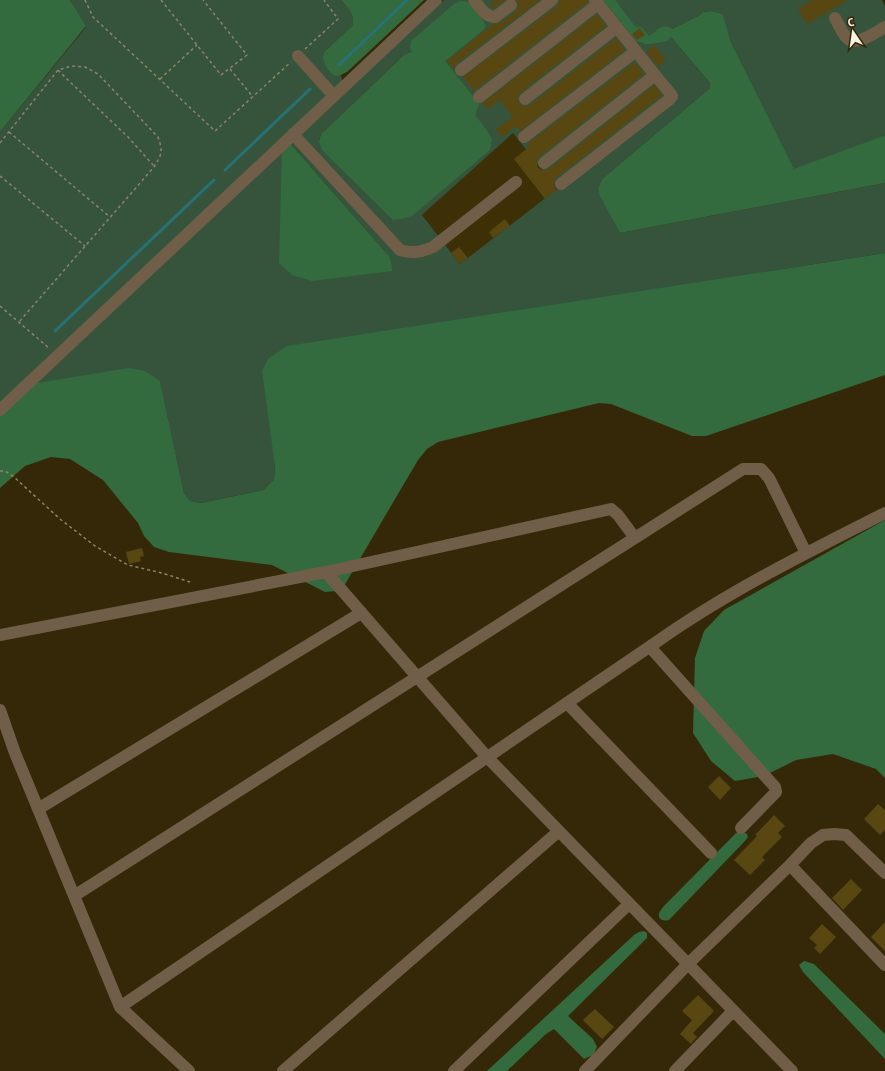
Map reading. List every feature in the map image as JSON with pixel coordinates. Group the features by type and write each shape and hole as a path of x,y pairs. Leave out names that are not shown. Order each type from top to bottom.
{"lane":[{"path":"0,410 436,0"},
{"path":"474,0 485,14 493,18 515,2"},
{"path":"461,70 552,0"},
{"path":"479,97 597,2 672,96 561,184"},
{"path":"835,18 847,39 851,41 858,41 885,27"},
{"path":"525,99 617,27"},
{"path":"524,137 636,51"},
{"path":"298,56 334,96"},
{"path":"544,163 656,75"},
{"path":"293,134 400,250 408,252 415,253 433,247 516,182"},
{"path":"74,896 743,469 761,469 769,478 806,553"},
{"path":"0,635 326,572 611,509 618,515 635,538"},
{"path":"120,1007 685,622 806,553 885,513"},
{"path":"326,572 487,758 792,1071"},
{"path":"38,809 361,613"},
{"path":"650,647 775,787 776,792 740,828"},
{"path":"567,703 711,853"},
{"path":"0,710 38,809 120,1007 189,1071"},
{"path":"283,1071 558,831"},
{"path":"585,1071 688,964 811,843 823,834 846,835 885,874"},
{"path":"790,865 885,965"},
{"path":"454,1071 629,904"},
{"path":"675,1071 733,1011"}],"path":[{"path":"85,0 94,17 215,131 338,19 324,0"},
{"path":"161,0 221,75 247,55 203,0"},
{"path":"160,79 197,45"},
{"path":"0,143 58,70 72,66 85,67 98,74 158,137 162,147 161,156 154,167 19,322"},
{"path":"230,68 253,97"},
{"path":"58,70 128,137 154,167"},
{"path":"9,132 110,218"},
{"path":"0,176 85,246"},
{"path":"0,306 57,356"},
{"path":"0,471 5,471 14,477 66,523 95,546 128,565 162,573 190,582"}],"shaded area":[{"path":"513,133 557,189 460,264 422,215"}],"green space":[{"path":"0,0 70,0 86,26 0,132"},
{"path":"70,0 341,0 351,14 353,25 325,51 337,76 341,75 343,83 0,407 0,132 86,27"},
{"path":"341,0 424,0 347,72 337,76 327,68 323,57 325,51 353,25 351,14"},
{"path":"444,0 882,0 885,6 885,135 794,170 731,42 723,14 712,11 703,12 672,29 671,37 710,83 710,88 602,179 598,188 620,233 885,183 885,253 688,284 275,466 274,479 263,490 201,503 190,501 184,493 160,382 31,384 282,149 389,256 289,142","holes":["404,55 319,141 321,134","513,133 557,189 460,264 422,215"]},
{"path":"603,0 615,0 635,26 641,27 649,36 665,26 672,29 703,12 712,11 723,14 731,42 794,169 885,135 885,183 620,233 600,196 598,188 602,179 710,88 710,83 671,37 667,41 651,44 636,41"},
{"path":"460,1 468,2 486,25 482,31 445,61 479,104 475,115 492,139 490,150 412,216 393,220 322,150 319,141 321,134 404,55 412,52 410,48 411,41 454,4"},
{"path":"289,142 389,256 392,271 312,281 292,275 279,263 282,149"},
{"path":"885,253 885,375 706,436 692,436 611,404 599,403 438,442 427,449 418,460 344,586 336,591 325,592 272,565 169,552 154,547 144,536 138,523 103,480 70,459 51,457 25,466 0,488 0,413 31,384 129,368 145,371 160,381 184,493 190,501 201,503 263,490 274,479 275,466 262,371 268,359 287,346"},
{"path":"885,520 885,778 876,769 833,754 796,760 764,776 735,781 711,761 693,733 695,658 704,631 724,610"},
{"path":"739,832 747,834 748,837 745,841 669,920 664,921 661,919 659,917 659,913 663,907 736,833"},
{"path":"644,931 647,933 647,938 568,1016 593,1039 597,1047 593,1055 584,1059 554,1029 546,1034 507,1071 487,1071 634,935"},
{"path":"804,961 814,964 885,1034 885,1059 803,972 799,965"}],"building":[{"path":"495,0 505,0 493,9 490,4"},
{"path":"516,0 540,0 456,64 454,69 447,61 493,24 500,23 516,11 518,4"},
{"path":"559,0 588,0 588,2 474,91 463,77 557,6"},
{"path":"813,0 848,0 807,24 798,9"},
{"path":"597,14 606,26 520,93 518,96 519,104 523,106 530,105 616,38 625,50 520,131 516,126 502,137 496,129 513,117 500,100 488,109 483,103"},
{"path":"640,28 645,35 637,40 632,34"},
{"path":"654,45 666,60 658,66 646,52"},
{"path":"635,62 644,74 539,157 537,160 538,168 542,170 549,169 654,85 662,95 556,178 554,184 556,190 545,199 514,159 529,147 527,144"},
{"path":"505,219 510,226 493,238 489,232"},
{"path":"459,247 468,258 460,264 451,253"},
{"path":"142,548 144,556 140,557 141,561 129,564 126,552"},
{"path":"719,776 731,788 720,800 708,787"},
{"path":"878,804 885,810 885,830 880,835 864,819"},
{"path":"774,815 785,826 778,833 782,837 762,857 765,860 750,875 734,860 757,836 755,835"},
{"path":"851,879 862,890 843,910 832,898"},
{"path":"885,922 885,951 871,937"},
{"path":"822,924 836,937 820,954 814,948 817,945 809,938"},
{"path":"698,995 714,1011 693,1033 697,1037 691,1044 680,1034 692,1020 682,1011"},
{"path":"595,1009 614,1027 602,1039 583,1020"}],"waterway":[{"path":"339,65 407,0"},
{"path":"225,170 310,89"},
{"path":"55,331 214,180"}]}
